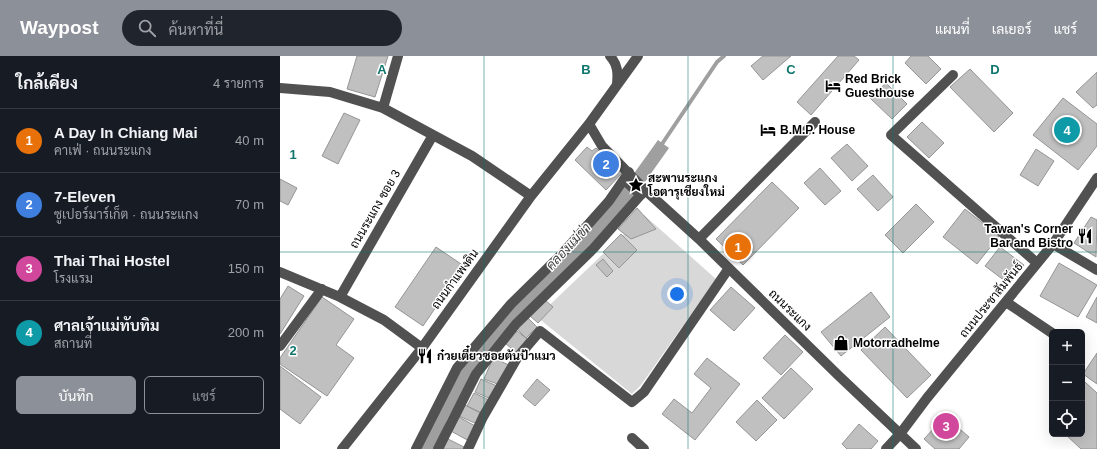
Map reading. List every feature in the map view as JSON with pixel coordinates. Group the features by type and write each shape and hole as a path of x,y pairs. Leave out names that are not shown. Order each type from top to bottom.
{"street":[{"path":"383,108 398,56"},
{"path":"610,56 615,62 618,72 617,84"},
{"path":"416,449 457,368 511,304 561,255 609,201 626,176 602,146 589,124 638,56"},
{"path":"953,75 891,134 1038,263"},
{"path":"280,88 330,92 383,108 472,156 531,196"},
{"path":"699,239 815,122"},
{"name":"ถนนกำแพงดิน","path":"342,449 422,348 531,196 589,124"},
{"name":"ถนนระแกง ซอย 3","path":"340,297 433,134"},
{"name":"ถนนระแกง","path":"626,176 643,193 699,239 916,449"},
{"name":"ถนนประชาสัมพันธ์","path":"886,449 900,434 927,398 1038,263 1097,178"},
{"path":"438,449 476,374 516,324 593,249 643,193"},
{"path":"1052,244 1097,270"},
{"path":"468,449 483,417 517,358 540,331 632,402 644,392 729,268"},
{"path":"280,272 340,297 384,320 422,348"},
{"path":"280,346 322,289"},
{"path":"1006,302 1049,331"},
{"path":"632,438 644,449"}],"shaded area":[{"path":"658,140 669,148 623,213 470,377 447,420 435,449 419,449 459,369 512,306 612,204"},
{"path":"644,215 716,279 641,385 632,394 537,317"}],"building":[{"path":"357,56 388,56 375,97 347,89"},
{"path":"763,56 791,56 763,80 751,66"},
{"path":"838,56 854,56 859,60 811,115 797,102"},
{"path":"911,56 928,56 941,69 926,84 905,63"},
{"path":"970,69 1013,113 994,132 950,87"},
{"path":"1097,72 1097,105 1093,108 1076,92"},
{"path":"886,83 907,104 892,119 870,98"},
{"path":"1063,98 1097,124 1097,146 1078,170 1033,135"},
{"path":"344,113 360,120 338,164 322,156"},
{"path":"922,122 944,143 929,158 907,137"},
{"path":"847,144 868,166 852,181 831,158"},
{"path":"587,147 592,151 596,148 622,173 606,190 575,160"},
{"path":"1036,149 1054,161 1038,186 1020,175"},
{"path":"820,168 841,191 825,205 804,183"},
{"path":"873,175 893,197 878,211 857,189"},
{"path":"280,179 297,188 288,205 280,201"},
{"path":"772,182 799,208 743,265 716,239"},
{"path":"916,204 934,222 903,253 885,235"},
{"path":"637,208 656,229 631,239 618,229"},
{"path":"965,209 999,236 977,264 943,237"},
{"path":"1091,217 1097,220 1096,257 1074,243"},
{"path":"621,234 637,250 619,268 603,252"},
{"path":"436,247 464,266 423,326 395,307"},
{"path":"1000,247 1024,265 1009,284 985,266"},
{"path":"603,259 613,271 607,277 596,265"},
{"path":"1059,263 1097,285 1078,317 1040,296"},
{"path":"288,286 304,296 280,334 280,299"},
{"path":"731,287 755,308 734,331 710,310"},
{"path":"871,292 890,317 841,356 821,332"},
{"path":"322,297 354,319 336,345 354,358 327,396 280,364 280,358"},
{"path":"1097,297 1097,323 1086,317"},
{"path":"544,299 553,307 538,323 529,315"},
{"path":"527,317 537,327 526,338 516,328"},
{"path":"885,327 931,375 907,398 861,350"},
{"path":"517,331 527,339 516,352 506,344"},
{"path":"785,335 803,352 781,375 763,358"},
{"path":"1097,353 1097,384 1085,375 1085,371"},
{"path":"493,358 509,365 500,385 484,379"},
{"path":"707,358 740,384 695,440 662,414 674,399 692,413 711,388 694,374"},
{"path":"280,366 321,397 300,424 280,409"},
{"path":"791,368 813,389 784,419 762,398"},
{"path":"481,379 497,386 491,399 475,392"},
{"path":"537,379 550,390 535,406 523,396"},
{"path":"1085,382 1097,393 1097,449 1081,449 1068,437 1085,437"},
{"path":"474,393 489,400 482,413 467,406"},
{"path":"757,400 777,420 756,441 736,422"},
{"path":"465,405 482,414 477,424 459,416"},
{"path":"945,416 969,437 959,449 935,449 924,439"},
{"path":"459,417 477,427 469,441 451,431"},
{"path":"859,424 878,441 871,449 847,449 842,444"},
{"path":"448,439 464,447 463,449 443,449"}],"waterway":[{"name":"คลองแม่ข่า","path":"660,147 717,62 724,56"}],"place":[{"name":"Red Brick Guesthouse","path":"833,86"},
{"name":"B.M.P. House","path":"768,130"},
{"name":"ศาลเจ้าแม่ทับทิม","path":"1067,130"},
{"name":"7-Eleven","path":"606,164"},
{"name":"สะพานระแกง โอตารุเชียงใหม่","path":"636,185"},
{"name":"Tawan's Corner Bar and Bistro","path":"1085,236"},
{"name":"A Day In Chiang Mai","path":"738,247"},
{"name":"Motorradhelme","path":"841,343"},
{"name":"ก๋วยเตี๋ยวซอยตันป้าแมว","path":"425,356"},
{"name":"Thai Thai Hostel","path":"946,426"}]}
